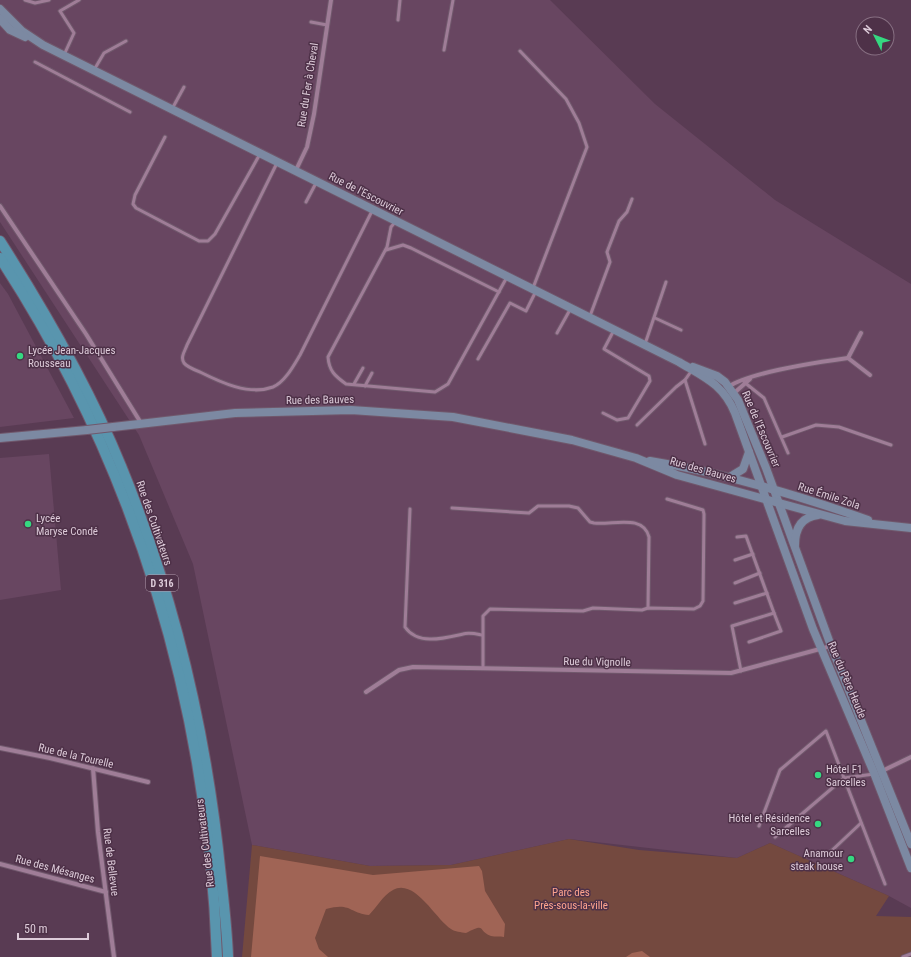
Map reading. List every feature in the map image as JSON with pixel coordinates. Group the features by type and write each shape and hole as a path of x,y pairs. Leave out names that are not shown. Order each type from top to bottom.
{"main road":[{"name":"Rue des Cultivateurs","path":"0,241 50,323 95,408 121,465 154,557 182,653 202,742 218,853 228,957"},
{"name":"Rue des Cultivateurs","path":"0,258 49,338 81,398 114,470 139,538 170,638 195,751 208,830 217,957"}],"street":[{"name":"Rue du Fer à Cheval","path":"296,170 307,147 331,0"},
{"name":"Rue de l'Escouvrier","path":"1,16 17,34 64,55 693,369 729,392 767,488"},
{"path":"0,206 86,334 142,423"},
{"path":"848,358 861,333"},
{"path":"848,358 870,376"},
{"path":"729,392 741,380 848,358"},
{"path":"729,392 746,383 751,378"},
{"name":"Rue de l'Escouvrier","path":"729,392 749,452 767,488"},
{"name":"Rue des Bauves","path":"0,438 87,430 235,413 351,410 409,413 453,417 536,432 636,458 730,477 767,488"},
{"path":"730,477 743,468 749,452"},
{"name":"Rue des Bauves","path":"636,458 669,472 781,503"},
{"name":"Rue du Père Heude","path":"767,488 766,499 813,629 874,773 911,868"},
{"name":"Rue du Père Heude","path":"767,488 781,503 796,552 831,646 874,773 911,844"},
{"name":"Rue Émile Zola","path":"767,488 834,507 878,524"},
{"name":"Rue Émile Zola","path":"781,503 845,521 911,528"},
{"path":"796,552 795,534 799,525 809,517 820,514"},
{"name":"Rue du Vignolle","path":"366,692 399,670 413,667 731,674 831,646"},
{"name":"Rue de la Tourelle","path":"0,748 93,768 148,782"},
{"path":"874,773 911,757"},
{"name":"Rue de Bellevue","path":"93,768 98,832 114,957"},
{"name":"Rue des Mésanges","path":"0,864 106,892"}],"lane":[{"path":"25,0 35,3 49,0"},
{"path":"64,55 74,33 60,12 79,0"},
{"path":"398,20 400,0"},
{"path":"444,50 453,0"},
{"path":"310,22 327,26"},
{"path":"94,70 104,53 126,41"},
{"path":"478,359 510,302 526,311 587,147 579,123 566,99 520,51"},
{"path":"35,62 130,112"},
{"path":"172,109 184,87"},
{"path":"165,137 135,195 133,204 136,208 199,241 208,241 215,234 260,153"},
{"path":"277,161 186,345 182,357 184,362 191,368 218,381 242,388 265,389 275,386 288,372 300,355 373,209"},
{"path":"306,202 316,181"},
{"path":"589,318 610,262 607,252 619,222 627,212 632,199"},
{"path":"396,221 392,227 386,250 328,357 329,366 335,376 346,384 435,392 441,390 448,384 458,368 507,277"},
{"path":"386,250 403,245 499,292"},
{"path":"644,345 655,318 666,282"},
{"path":"557,333 571,308"},
{"path":"655,318 681,330"},
{"path":"603,413 617,420 628,418 650,381 649,376 641,370 604,349 614,330"},
{"path":"354,384 363,368"},
{"path":"637,425 685,380 693,369"},
{"path":"365,386 372,373"},
{"path":"685,380 705,444"},
{"path":"741,380 764,398 788,453"},
{"path":"782,437 816,425 839,427 892,445"},
{"path":"483,668 483,616 490,609 583,611 593,608 642,610 648,608 694,609 700,606 703,601 704,514 702,510 667,499"},
{"path":"452,508 529,513 538,506 569,506 578,508 590,522 594,523 639,523 647,530 649,537 648,608"},
{"path":"410,509 405,627 415,637 441,640 464,633 482,635"},
{"path":"737,537 746,536 781,630 749,642"},
{"path":"735,560 753,554"},
{"path":"735,583 760,573"},
{"path":"735,603 767,593"},
{"path":"740,671 732,626 774,613"},
{"path":"759,826 780,770 826,731 885,884"},
{"path":"775,837 844,778 874,773"},
{"path":"826,856 861,823"},
{"path":"903,957 911,954"}],"shaded area":[{"path":"0,0 550,0 655,104 775,200 911,284 911,908 889,896 770,843 737,858 569,839 451,865 370,866 252,845 193,564 139,435 0,222"},
{"name":"Lycée Jean-Jacques Rousseau","path":"0,283 8,294 74,418 0,427"},
{"name":"Lycée Maryse Condé","path":"49,454 61,590 0,600 0,458"},
{"path":"260,856 373,875 479,866 482,871 485,891 505,924 504,937 491,936 484,932 481,928 477,928 466,933 453,930 445,924 417,895 409,890 401,888 389,892 369,915 362,914 345,907 326,909 315,938 319,949 328,957 251,957"},
{"path":"642,951 650,957 626,957 632,953"}],"green space":[{"name":"Parc des Près-sous-la-ville","path":"569,839 639,850 737,858 770,843 889,896 876,916 911,917 911,957 242,957 252,845 370,866 451,865"}],"place":[{"name":"Lycée Jean-Jacques Rousseau","path":"20,356"},
{"name":"Lycée Maryse Condé","path":"28,524"},
{"name":"Hôtel F1 Sarcelles","path":"818,775"},
{"name":"Hôtel et Résidence Sarcelles","path":"818,824"},
{"name":"Anamour steak house","path":"851,859"}]}
